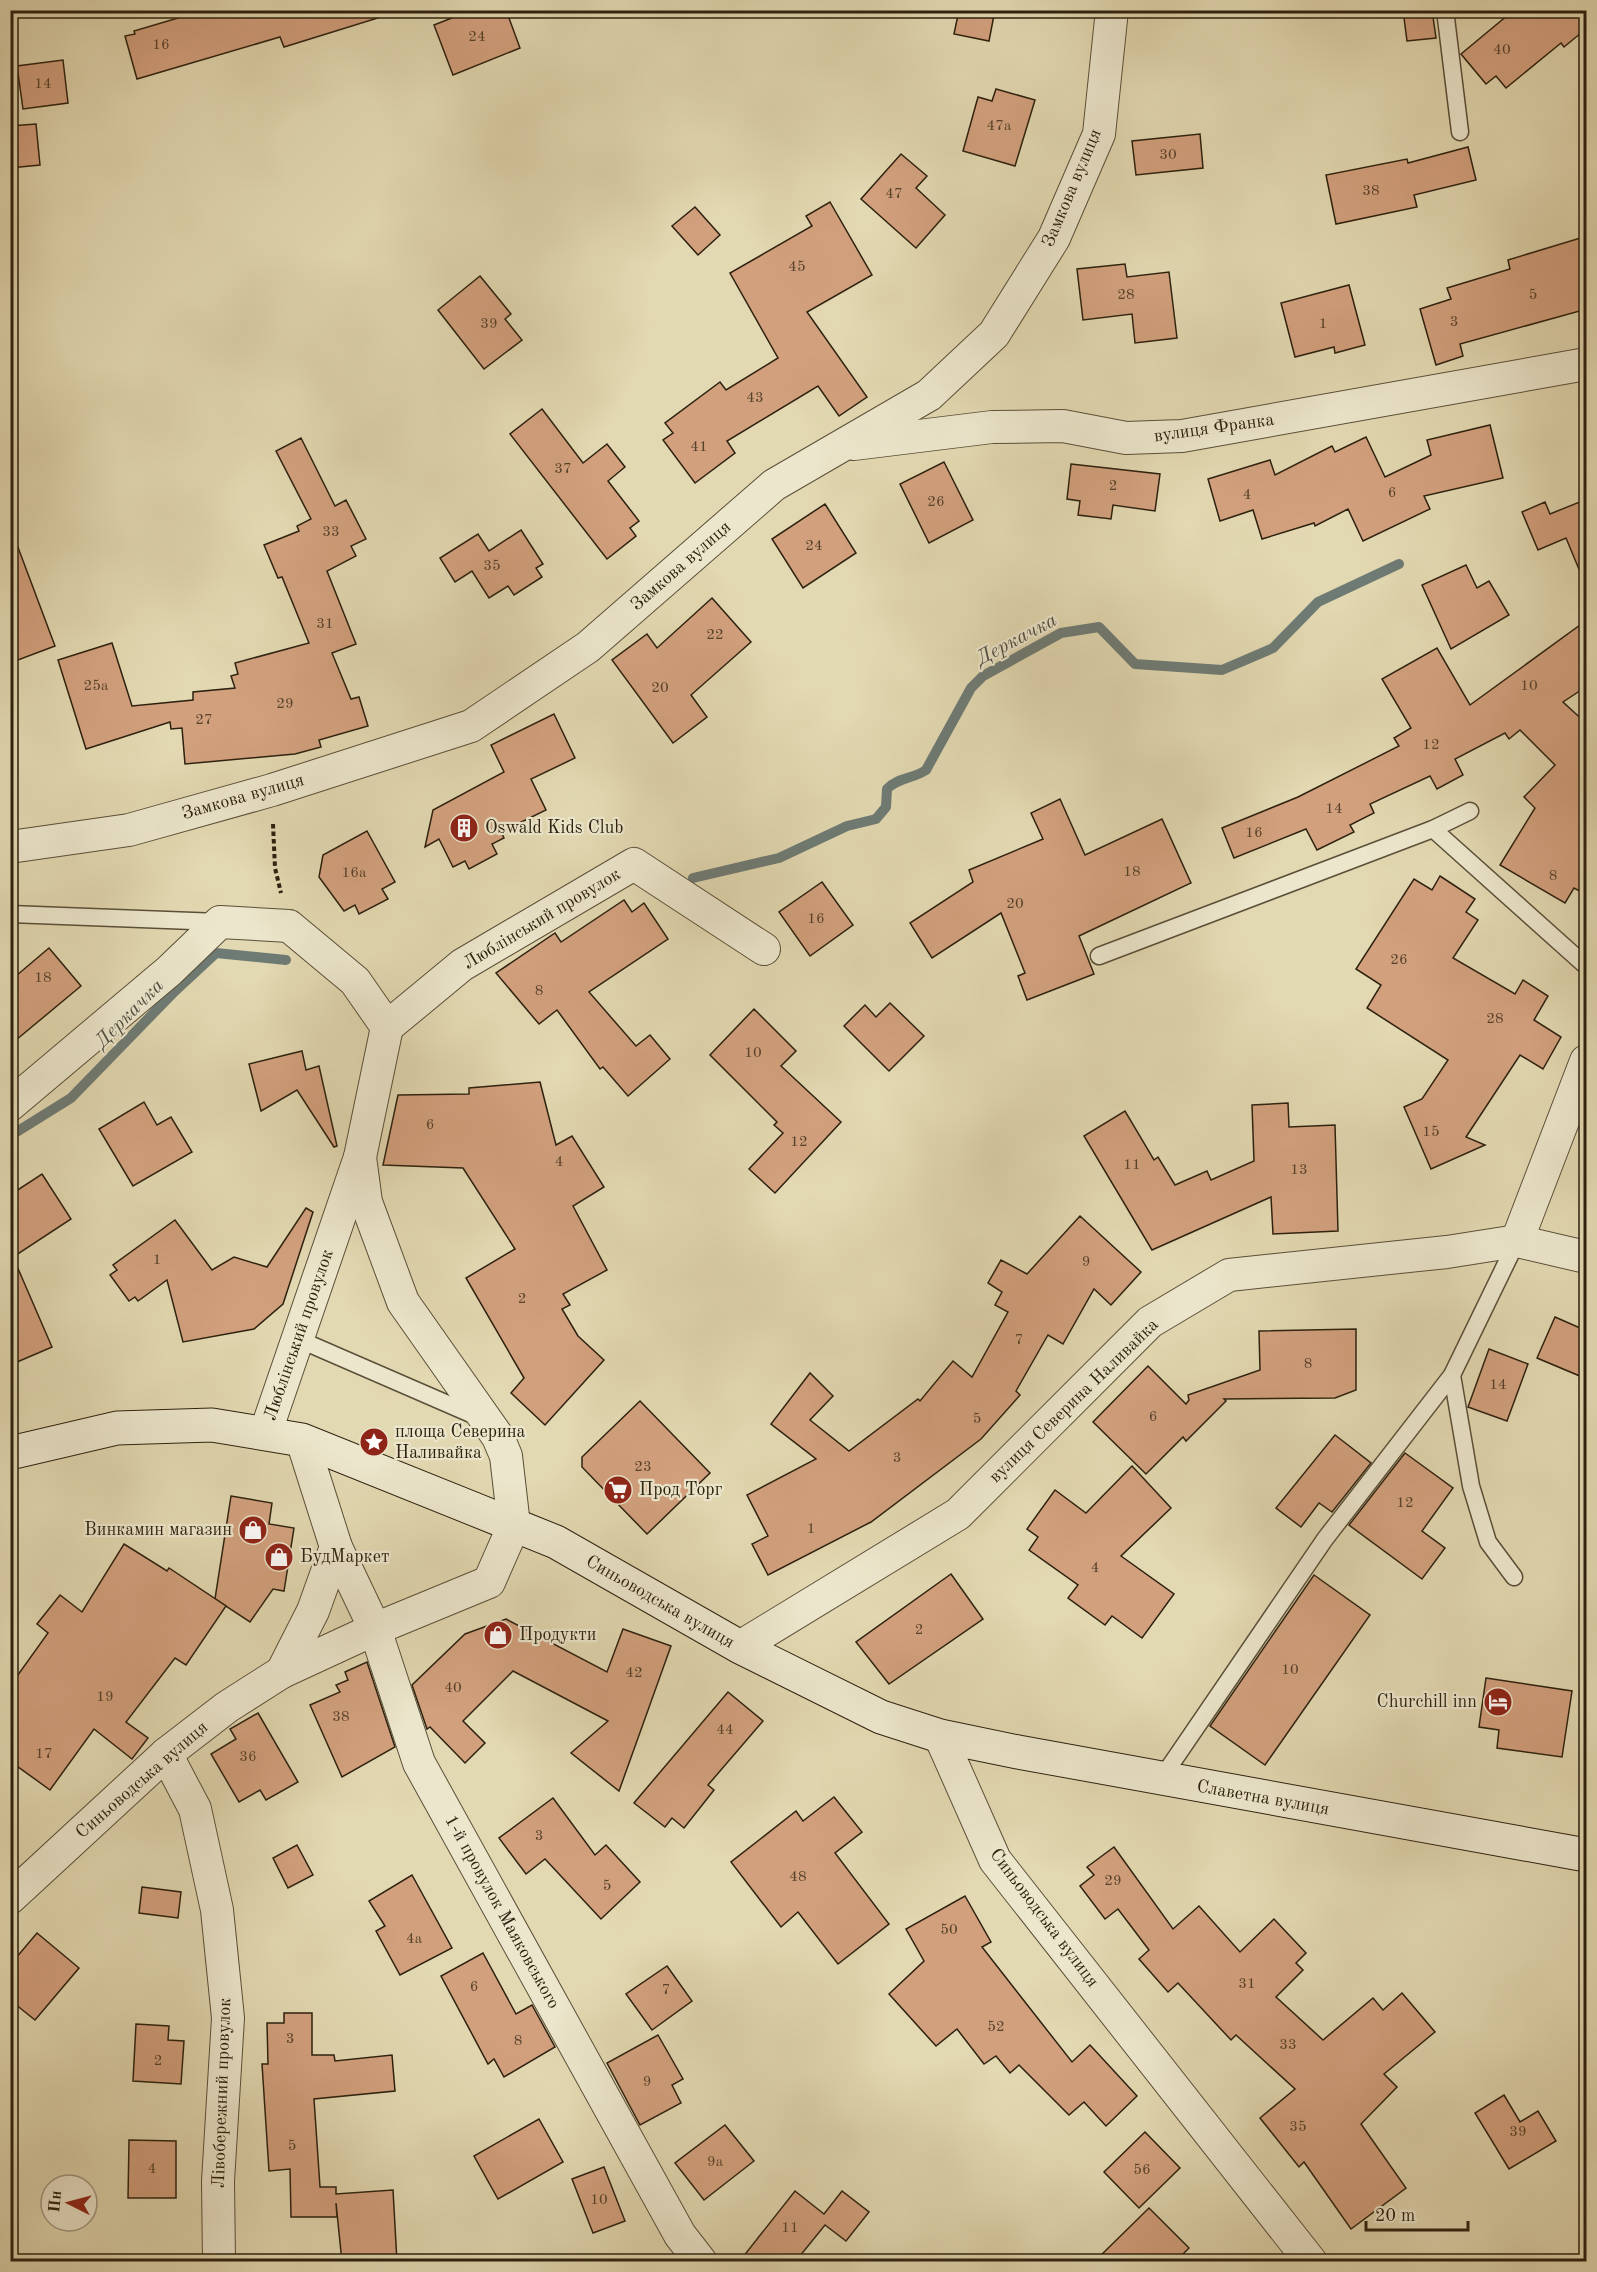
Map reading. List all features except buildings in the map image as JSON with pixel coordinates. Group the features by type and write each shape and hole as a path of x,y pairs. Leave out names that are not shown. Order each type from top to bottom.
{"main road":[{"name":"Синьоводська вулиця","path":"10,1453 117,1428 212,1425 302,1440 564,1546 740,1647 881,1718 940,1736"},
{"name":"Славетна вулиця","path":"940,1736 1161,1779 1587,1855"}],"street":[{"name":"Замкова вулиця","path":"10,847 129,830 272,790 471,726 588,647 774,485 929,395 994,334 1054,238 1099,134 1112,10"},
{"name":"вулиця Франка","path":"839,446 992,428 1063,426 1126,438 1182,436 1587,364"},
{"name":"Люблінський провулок","path":"265,1434 360,1157 387,1027 462,965 634,864 764,949"},
{"path":"10,1105 169,970 220,922 289,926 355,981 387,1027"},
{"path":"1517,1241 1587,1061"},
{"path":"360,1157 366,1202 403,1302 498,1437 506,1456 514,1525"},
{"name":"вулиця Северина Наливайка","path":"740,1647 958,1514 1150,1322 1229,1275 1447,1252 1517,1241 1587,1257"},
{"path":"282,1672 313,1611 336,1547 302,1440"},
{"name":"Синьоводська вулиця","path":"10,1898 166,1754 226,1707 282,1672 375,1629 489,1582 514,1525"},
{"name":"1-й провулок Маяковського","path":"336,1547 375,1629 419,1763 680,2235 701,2262"},
{"name":"Синьоводська вулиця","path":"940,1736 995,1860 1311,2262"},
{"name":"Лівобережний провулок","path":"166,1754 195,1809 217,1910 228,2018 218,2181 219,2262"}],"lane":[{"path":"1445,10 1460,132"},
{"path":"1099,956 1433,829 1470,811"},
{"path":"1433,829 1587,966"},
{"path":"10,914 220,922"},
{"path":"1161,1779 1326,1539 1452,1375 1517,1241"},
{"path":"298,1340 486,1420"},
{"path":"1452,1375 1471,1486 1488,1542 1514,1577"}],"path":[{"path":"272,790 275,868 289,926"}],"waterway":[{"name":"Деркачка","path":"693,878 779,858 847,826 876,819 886,807 887,789 896,782 926,770 971,688 983,676 1061,633 1099,627 1135,664 1222,670 1273,648 1318,602 1399,564"},
{"name":"Деркачка","path":"10,1136 71,1098 175,991 216,953 286,960"}],"place":[{"name":"Oswald Kids Club","path":"464,828"},
{"name":"площа Северина Наливайка","path":"374,1442"},
{"name":"Прод Торг","path":"618,1490"},
{"name":"Винкамин магазин","path":"253,1530"},
{"name":"БудМаркет","path":"279,1557"},
{"name":"Продукти","path":"498,1635"},
{"name":"Churchill inn","path":"1498,1702"}]}
